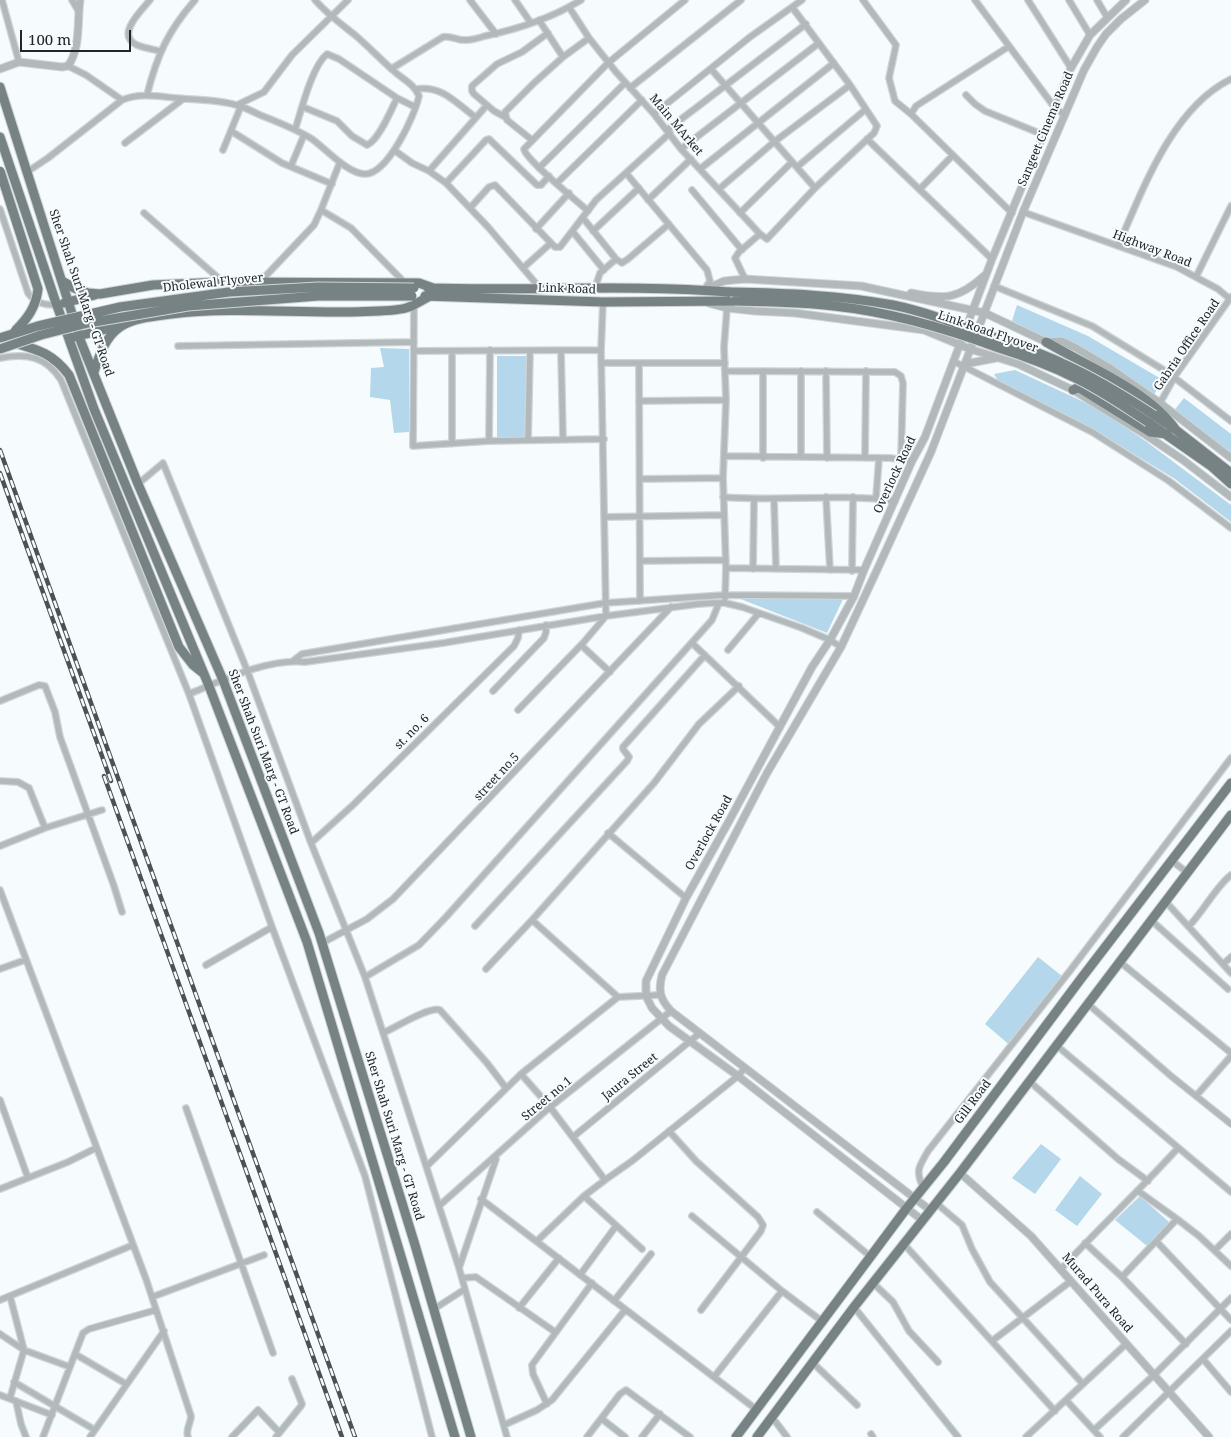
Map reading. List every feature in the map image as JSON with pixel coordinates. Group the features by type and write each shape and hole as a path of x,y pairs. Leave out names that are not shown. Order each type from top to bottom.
{"main road":[{"name":"Sher Shah Suri Marg - GT Road","path":"0,87 79,336 138,484 223,680 322,943 434,1309 471,1437"},
{"name":"Sher Shah Suri Marg - GT Road","path":"0,137 94,409 209,686 307,942 455,1437"},
{"path":"0,171 38,289 37,300 32,311 14,333"},
{"path":"62,281 88,293 100,294"},
{"path":"57,305 100,294 153,285 223,282 419,282 432,292"},
{"name":"Dholewal Flyover","path":"0,338 82,315 120,307 229,292 318,287 413,296"},
{"name":"Link Road","path":"432,292 539,288 704,290"},
{"name":"Link Road Flyover","path":"704,290 841,297 893,305 929,314 1063,363 1119,392 1176,430 1231,473"},
{"path":"69,339 149,317 184,312 234,309 306,313 406,308 413,296 432,292"},
{"name":"Dholewal Flyover","path":"0,349 41,334 88,323 188,306 318,296 413,296 432,292"},
{"name":"Link Road","path":"432,292 604,302 704,302"},
{"name":"Link Road Flyover","path":"704,302 780,301 834,306 887,314 939,327 1013,353 1074,377 1095,388 1167,434 1231,484"},
{"path":"94,372 102,350 112,333 121,326"},
{"path":"1046,342 1121,384 1156,407 1167,416 1176,430"},
{"path":"15,343 45,353 55,359 68,375 180,647 193,665 203,673"},
{"path":"1077,390 1150,432 1167,434"},
{"name":"Gill Road","path":"736,1437 906,1209 1231,784"},
{"path":"757,1437 854,1307 960,1173 1231,815"}],"street":[{"path":"2,0 19,62"},
{"path":"72,0 79,12"},
{"path":"68,66 75,49 80,0"},
{"path":"150,0 129,27 128,35 129,39 138,45 160,51"},
{"path":"147,95 160,51 172,30 195,0"},
{"path":"27,172 48,158 122,100 133,96 147,95 239,106 304,134 340,162 360,174 367,175 382,166 394,150 419,96 416,89 391,69 355,35 331,17 315,0"},
{"path":"223,150 239,106 264,92 292,55 348,0"},
{"path":"470,0 496,34"},
{"path":"515,0 531,23"},
{"path":"391,69 443,37 466,40 496,34 540,20 581,0"},
{"path":"588,211 539,168 524,151 532,140 608,63 685,0"},
{"path":"630,88 741,0"},
{"path":"654,114 750,37 802,0"},
{"path":"863,0 896,45 889,78 895,100 1012,213"},
{"path":"975,0 1055,108 1065,115"},
{"path":"1028,0 1071,68"},
{"path":"1068,0 1090,36"},
{"path":"1097,0 1107,17"},
{"name":"Sangeet Cinema Road","path":"972,312 1071,68 1090,36 1126,0"},
{"name":"Sangeet Cinema Road","path":"985,313 1023,212 1084,70 1106,34 1121,19 1146,0"},
{"name":"Main MArket","path":"569,7 608,63 654,114 681,149 760,234"},
{"path":"745,279 736,261 737,256 742,250 760,234 767,239 878,126 792,7"},
{"path":"540,20 564,57"},
{"path":"470,208 490,187 495,185 555,247 560,247 596,200 668,131 806,24"},
{"path":"532,140 472,91 473,84 497,64 522,52 548,33"},
{"path":"505,117 507,108 564,57 589,38"},
{"path":"681,149 819,42"},
{"path":"911,114 916,106 1008,47"},
{"path":"295,130 313,76 323,57 327,54 339,59 397,98 415,107"},
{"path":"0,69 19,62 68,66 86,75 122,100"},
{"path":"700,169 834,63"},
{"path":"711,70 815,188"},
{"path":"1118,246 1150,173 1172,135 1193,107 1231,79"},
{"path":"539,168 625,82"},
{"path":"719,189 774,142 850,85"},
{"path":"416,89 430,88 440,91 475,117"},
{"path":"966,95 984,111 1044,135"},
{"path":"126,143 183,98"},
{"path":"303,107 337,121 352,136 367,145 370,144 378,133 397,98"},
{"path":"557,183 642,100"},
{"path":"429,171 487,104"},
{"path":"797,167 866,108"},
{"path":"231,131 273,157 332,184"},
{"path":"291,166 304,134"},
{"path":"446,183 489,139 537,185 541,185 549,176"},
{"path":"867,139 992,259"},
{"path":"394,150 446,183 539,288"},
{"path":"920,188 953,155"},
{"path":"648,200 691,159"},
{"path":"260,282 309,231 321,210 340,162"},
{"path":"740,213 792,162"},
{"path":"626,173 707,270 710,281 704,290"},
{"path":"594,231 639,188"},
{"path":"692,190 742,250"},
{"path":"536,228 568,194"},
{"path":"1196,277 1231,206"},
{"path":"0,209 28,293 32,299 39,303 57,305"},
{"path":"321,210 351,228 404,282"},
{"name":"Highway Road","path":"1023,212 1177,267 1218,289 1231,299"},
{"path":"144,213 223,282"},
{"path":"583,218 616,259 622,263 669,224"},
{"path":"573,232 604,270"},
{"path":"522,268 551,243"},
{"path":"595,288 598,277 616,259"},
{"path":"860,286 882,287 933,297 956,295 973,287 988,273"},
{"path":"704,290 724,281 745,279 860,286 972,312 985,313 1046,342 1061,341 1076,348 1108,367 1160,403 1231,458"},
{"path":"994,286 1092,326 1175,377 1231,421"},
{"path":"413,296 413,446 489,441 604,439"},
{"name":"Gabria Office Road","path":"1160,403 1175,377 1231,299"},
{"path":"518,710 581,645 606,616 604,603 604,439 601,350 604,302"},
{"path":"704,302 727,308 795,313 924,330 970,349 1018,364 1077,390 1182,460 1231,497"},
{"path":"364,978 419,945 712,620 722,603 725,595 726,568 723,478 727,308"},
{"name":"Overlock Road","path":"646,996 646,981 686,898 812,667 830,640 854,596 912,460 925,437 972,312"},
{"name":"Overlock Road","path":"659,995 662,975 737,830 767,773 841,647 931,452 985,313"},
{"path":"178,346 414,342"},
{"path":"489,441 490,350"},
{"path":"414,352 601,350"},
{"path":"452,351 452,444"},
{"path":"528,440 530,351"},
{"path":"561,351 563,439"},
{"path":"0,358 15,356 36,358 50,365 61,380 189,694 272,927 365,1176 432,1437"},
{"path":"965,365 996,358"},
{"path":"953,361 965,365 1092,432 1169,481 1231,528"},
{"path":"602,363 725,363"},
{"path":"639,364 640,601"},
{"path":"725,371 866,370 895,372 901,376 903,383 901,459"},
{"path":"865,457 866,370"},
{"path":"801,371 801,457"},
{"path":"826,371 827,458"},
{"path":"763,372 763,458"},
{"path":"639,401 726,400"},
{"path":"918,447 931,452"},
{"path":"724,456 763,458 865,457 912,460"},
{"path":"876,498 879,458"},
{"path":"138,484 163,463 247,670 364,978 383,1033 428,1166 507,1437"},
{"path":"640,479 723,478"},
{"path":"723,497 754,500 853,497 895,501"},
{"path":"826,497 830,570"},
{"path":"852,571 853,497"},
{"path":"753,569 754,500"},
{"path":"774,500 776,569"},
{"path":"604,517 724,515"},
{"path":"640,560 726,560"},
{"path":"726,568 864,570"},
{"path":"293,661 302,654 604,603 725,595 854,596"},
{"path":"189,694 247,670 293,661 305,662 443,643 546,625 698,604 722,603 759,613 802,628 841,647"},
{"name":"street no.5","path":"322,943 378,912 393,899 672,607"},
{"path":"728,650 759,613"},
{"path":"493,691 544,638 546,625"},
{"name":"st. no. 6","path":"312,844 514,646 519,630"},
{"path":"692,642 780,726"},
{"path":"581,645 610,672"},
{"path":"475,926 627,761 629,757 623,750 623,747 705,655"},
{"path":"0,701 39,685 45,686 55,712 60,737 122,912"},
{"path":"486,969 654,783 699,724 739,686"},
{"path":"923,1187 918,1176 920,1166 928,1151 1069,972 1231,758"},
{"path":"0,781 18,782 29,788 45,828"},
{"path":"0,846 45,828 102,810"},
{"path":"608,833 686,898"},
{"path":"1172,861 1188,873"},
{"path":"1189,926 1224,880 1231,875"},
{"path":"0,890 164,1331 191,1416 186,1432 188,1437"},
{"path":"1166,902 1231,972"},
{"path":"532,920 618,997"},
{"path":"1152,921 1228,990"},
{"path":"206,964 272,927"},
{"path":"1223,964 1231,957"},
{"path":"0,969 25,960"},
{"path":"1120,962 1231,1054 1196,1096"},
{"path":"428,1166 521,1074 618,997 659,995 671,1011 914,1199 933,1206 962,1225 972,1249 990,1282 1083,1384"},
{"path":"646,996 652,1008 661,1018 922,1220"},
{"path":"1088,1004 1231,1124"},
{"path":"383,1033 428,1011 440,1010 487,1063 506,1088"},
{"name":"Street no.1","path":"439,1206 550,1107 671,1011"},
{"name":"Jaura Street","path":"573,1137 700,1033"},
{"path":"1056,1045 1231,1192"},
{"path":"537,1241 584,1196 632,1161 738,1076 745,1068"},
{"path":"521,1074 550,1107 605,1180"},
{"path":"1029,1081 1118,1159 1148,1182"},
{"path":"0,1100 28,1178"},
{"path":"186,1108 273,1353"},
{"path":"801,1126 809,1116"},
{"path":"669,1131 696,1161 758,1217 762,1223 761,1231 701,1310"},
{"path":"0,1188 68,1162 96,1148"},
{"path":"1061,1269 1148,1182 1178,1148"},
{"path":"459,1268 497,1156"},
{"path":"865,1177 873,1167"},
{"name":"Murad Pura Road","path":"960,1173 1017,1223 1061,1269 1206,1436"},
{"path":"1138,1190 1177,1218 1231,1266"},
{"path":"584,1196 642,1249"},
{"path":"481,1199 757,1410"},
{"path":"817,1212 871,1257"},
{"path":"692,1216 741,1258 823,1322"},
{"path":"1122,1278 1177,1218"},
{"path":"580,1275 616,1226"},
{"path":"1215,1250 1231,1234"},
{"path":"1156,1241 1231,1320"},
{"path":"903,1243 1055,1411"},
{"path":"1085,1243 1186,1344"},
{"path":"0,1300 133,1245"},
{"path":"614,1301 651,1254"},
{"path":"152,1297 264,1255"},
{"path":"519,1308 559,1258"},
{"path":"462,1278 476,1277 555,1332"},
{"path":"992,1341 1071,1281"},
{"path":"873,1283 893,1302 909,1331 938,1362"},
{"path":"547,1404 532,1370 532,1365 592,1284"},
{"path":"434,1309 465,1289"},
{"path":"714,1378 782,1291"},
{"path":"10,1296 24,1350 14,1382 13,1400 26,1437"},
{"path":"1094,1430 1154,1375 1231,1298"},
{"path":"854,1307 958,1437"},
{"path":"43,1437 81,1335 86,1330 156,1310"},
{"path":"504,1425 547,1404 560,1392 625,1310"},
{"path":"90,1437 164,1331"},
{"path":"1123,1437 1170,1393 1231,1331"},
{"path":"0,1334 24,1350 70,1367"},
{"path":"1026,1437 1126,1344"},
{"path":"75,1354 126,1384"},
{"path":"1203,1359 1231,1392"},
{"path":"812,1363 857,1405"},
{"path":"232,1437 258,1410 277,1435 302,1404 292,1379"},
{"path":"14,1382 95,1430"},
{"path":"586,1437 620,1394 626,1390 690,1437"},
{"path":"0,1395 52,1415"},
{"path":"1066,1400 1100,1437"},
{"path":"642,1437 660,1414"},
{"path":"772,1417 787,1437"},
{"path":"602,1419 625,1437"}],"shaded area":[{"path":"1017,305 1088,336 1163,380 1152,398 1078,354 1012,321"},
{"path":"380,348 409,349 409,432 394,433 390,400 370,397 371,368 384,367"},
{"path":"497,356 526,356 531,437 497,438"},
{"path":"1015,370 1099,409 1147,442 1231,505 1231,522 1175,479 1091,428 1000,384 994,374"},
{"path":"1184,398 1231,434 1231,459 1172,413"},
{"path":"738,598 843,599 827,633"},
{"path":"1038,957 1067,980 1012,1047 985,1024"},
{"path":"1041,1144 1061,1159 1035,1194 1012,1178"},
{"path":"1080,1176 1102,1194 1077,1226 1055,1210"},
{"path":"1140,1196 1170,1223 1147,1246 1115,1220"}],"railway":[{"path":"0,450 355,1437"},
{"path":"0,473 111,781"},
{"path":"104,776 342,1437"}]}
